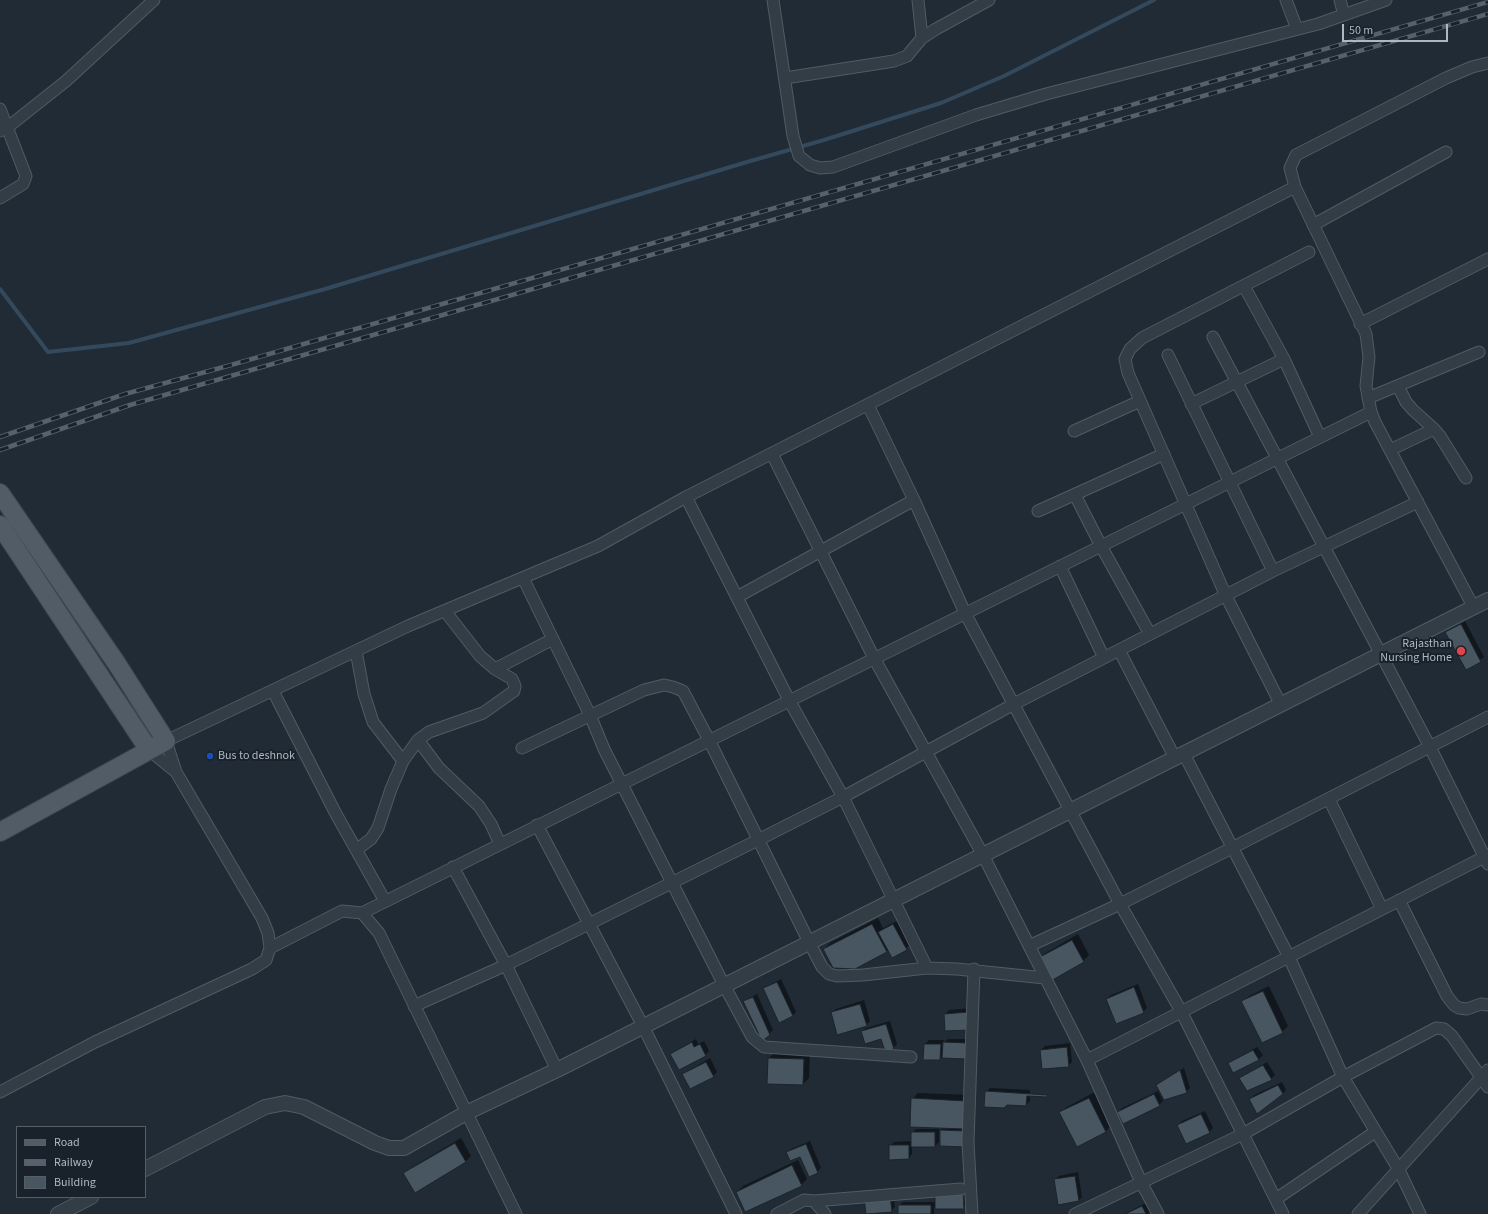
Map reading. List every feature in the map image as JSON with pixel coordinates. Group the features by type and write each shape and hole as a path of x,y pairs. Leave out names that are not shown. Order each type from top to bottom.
{"main road":[{"path":"0,493 117,664 166,741 0,832"},
{"path":"0,525 149,750"}],"street":[{"path":"4,129 66,81 154,0"},
{"path":"773,0 793,136 799,156 810,165 820,168 833,167 976,115 1046,94 1297,29 1344,15 1385,0"},
{"path":"918,0 922,38"},
{"path":"785,78 894,62 907,56 922,38 989,0"},
{"path":"1286,0 1297,29"},
{"path":"1340,0 1344,15"},
{"path":"1474,608 1371,412 1366,386 1369,345 1295,187 1290,168 1296,155 1446,78 1472,67 1488,63"},
{"path":"0,109 4,129 26,176 23,184 0,198"},
{"path":"1313,225 1446,152"},
{"path":"0,1092 95,1042 252,969 266,960 270,948 268,933 262,918 176,772 166,741 356,651 445,611 598,546 686,497 1295,187"},
{"path":"1281,705 1226,596 1140,401 1126,366 1125,359 1130,349 1142,338 1309,252"},
{"path":"1360,324 1488,259"},
{"path":"1244,286 1284,359 1320,437"},
{"path":"1087,1060 1399,900 1487,859 1382,654 1213,337"},
{"path":"1368,398 1479,352"},
{"path":"1168,355 1273,571"},
{"path":"1191,404 1284,359"},
{"path":"1398,386 1412,410 1434,429 1466,478"},
{"path":"1074,431 1140,401"},
{"path":"868,405 914,500 965,613 1120,904 1181,1011 1283,1214"},
{"path":"270,948 342,911 362,913 1371,412"},
{"path":"1390,450 1434,429"},
{"path":"772,454 874,658 924,751 983,855 1087,1060 1141,1182 1158,1214"},
{"path":"1038,511 1164,454"},
{"path":"1075,495 1101,546 1150,634"},
{"path":"686,497 789,700 842,797 927,968"},
{"path":"737,597 914,500"},
{"path":"414,1006 506,965 758,840 842,797 924,751 1273,571 1418,502"},
{"path":"1060,566 1104,658"},
{"path":"523,578 622,783 724,985 752,1037 764,1047 911,1057"},
{"path":"146,1168 265,1107 285,1103 304,1107 375,1143 390,1148 404,1148 466,1112 557,1070 1488,600"},
{"path":"356,850 371,839 378,828 391,789 403,761 418,740 429,732 483,712 514,691 515,686 512,680 504,673 495,669 480,656 445,611"},
{"path":"495,669 553,639"},
{"path":"1119,650 1232,848 1289,956 1343,1077 1399,1170 1420,1214"},
{"path":"356,651 364,694 373,722 403,761"},
{"path":"522,748 644,690 664,685 674,687 682,691 709,740 809,942 822,967 829,974 838,976 927,968 974,969 1045,978"},
{"path":"273,691 356,850 385,901"},
{"path":"1029,946 1120,904 1488,717"},
{"path":"418,740 439,768 479,806 491,824 500,844"},
{"path":"149,750 176,772"},
{"path":"1329,799 1382,909"},
{"path":"537,825 643,1026 736,1214"},
{"path":"453,867 506,965 557,1070"},
{"path":"1399,900 1447,996 1454,1005 1459,1008 1467,1008 1481,1004 1488,1005"},
{"path":"362,913 379,933 516,1214"},
{"path":"972,1214 968,1142 974,969"},
{"path":"1075,1214 1243,1134 1343,1077 1436,1028 1444,1029 1452,1036 1484,1073 1488,1087"},
{"path":"1358,1214 1399,1170 1484,1073"},
{"path":"1276,1199 1375,1132"},
{"path":"777,1214 804,1200 814,1201 961,1189"},
{"path":"58,1214 89,1198"},
{"path":"814,1201 826,1214"}],"building":[{"path":"1461,624 1481,662 1466,670 1445,632"},
{"path":"872,924 887,952 855,969 833,968 823,949"},
{"path":"893,924 907,950 892,958 878,932"},
{"path":"1072,940 1084,962 1049,982 1036,959"},
{"path":"777,982 793,1016 779,1023 763,988"},
{"path":"1134,987 1144,1013 1116,1024 1106,999"},
{"path":"1263,991 1283,1033 1262,1043 1241,1001"},
{"path":"753,997 770,1035 762,1041 743,1001"},
{"path":"860,1004 867,1026 837,1035 831,1012"},
{"path":"969,1012 970,1030 945,1031 944,1014"},
{"path":"886,1024 894,1049 885,1051 881,1039 865,1044 861,1031"},
{"path":"692,1042 694,1047 700,1044 706,1056 679,1070 670,1054"},
{"path":"943,1042 966,1043 966,1059 942,1058"},
{"path":"924,1044 941,1044 940,1060 923,1060"},
{"path":"1067,1047 1069,1067 1042,1069 1040,1050"},
{"path":"1253,1050 1259,1060 1233,1073 1228,1063"},
{"path":"768,1058 804,1059 803,1085 767,1084"},
{"path":"706,1062 714,1077 690,1089 682,1074"},
{"path":"1263,1065 1272,1080 1247,1091 1239,1078"},
{"path":"1180,1070 1187,1093 1164,1100 1156,1085"},
{"path":"1278,1085 1283,1094 1257,1114 1249,1099"},
{"path":"985,1091 1048,1095 1047,1097 1027,1096 1026,1106 1007,1105 1004,1108 984,1107"},
{"path":"1154,1094 1160,1106 1123,1124 1117,1112"},
{"path":"911,1098 966,1101 965,1129 910,1127"},
{"path":"1089,1098 1106,1132 1077,1147 1059,1112"},
{"path":"1201,1114 1210,1133 1186,1144 1177,1125"},
{"path":"940,1130 966,1131 965,1147 940,1146"},
{"path":"911,1132 935,1132 935,1147 911,1147"},
{"path":"455,1143 466,1162 415,1193 403,1173"},
{"path":"806,1144 818,1173 809,1177 800,1157 790,1161 786,1152"},
{"path":"889,1145 909,1145 909,1159 889,1160"},
{"path":"792,1165 802,1186 745,1212 736,1192"},
{"path":"1075,1176 1079,1201 1058,1205 1054,1179"},
{"path":"963,1188 964,1209 935,1209 935,1189"},
{"path":"890,1195 892,1212 866,1214 864,1198"},
{"path":"898,1205 931,1205 931,1214 898,1214"},
{"path":"1142,1206 1146,1214 1125,1214"}],"waterway":[{"path":"0,289 48,352 129,343 325,289 824,140 941,103 1004,76 1154,0"}],"railway":[{"path":"0,437 125,394 231,365 1488,2"},
{"path":"0,450 130,405 1488,14"}],"place":[{"name":"Rajasthan Nursing Home","path":"1461,651"},
{"name":"Bus to deshnok","path":"210,756"}]}
